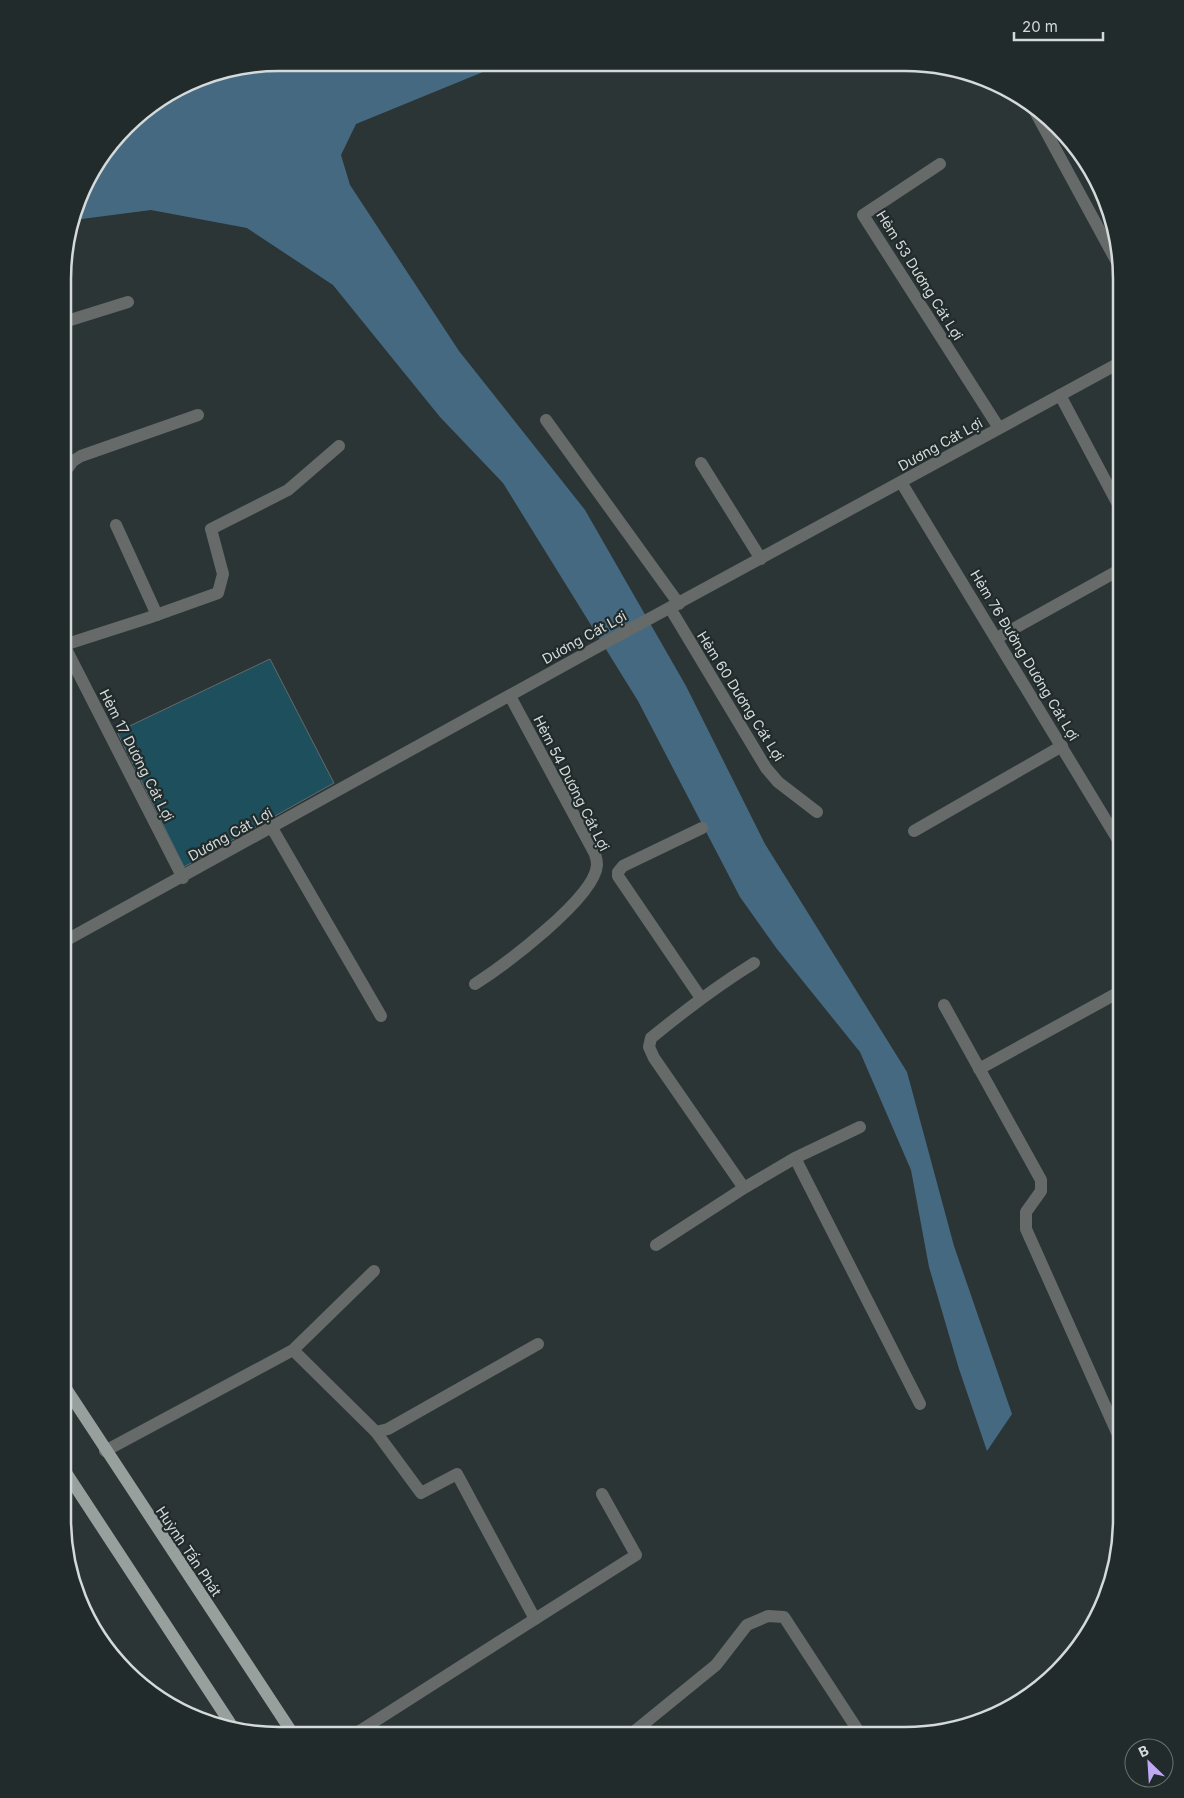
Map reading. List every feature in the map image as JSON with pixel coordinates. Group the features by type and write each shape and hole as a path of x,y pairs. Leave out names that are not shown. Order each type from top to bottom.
{"main road":[{"name":"Huỳnh Tấn Phát","path":"71,1397 288,1727"},
{"path":"71,1480 228,1721"}],"street":[{"path":"1041,122 1111,251"},
{"name":"Hẻm 53 Dương Cát Lợi","path":"940,164 863,215 999,428"},
{"path":"71,320 128,302"},
{"name":"Dương Cát Lợi","path":"71,938 183,878 590,651 1113,367"},
{"path":"1060,395 1113,495"},
{"path":"71,464 81,456 198,415"},
{"name":"Hẻm 60 Dương Cát Lợi","path":"546,420 669,609 766,768 778,782 817,812"},
{"path":"71,643 218,593 223,574 210,530 288,490 339,446"},
{"path":"701,463 761,559"},
{"name":"Hẻm 76 Đường Dương Cát Lợi","path":"901,482 1113,831"},
{"path":"116,525 157,615"},
{"path":"997,638 1113,573"},
{"name":"Hẻm 17 Dương Cát Lợi","path":"71,659 183,878"},
{"name":"Hẻm 54 Dương Cát Lợi","path":"475,984 502,967 581,896 597,866 595,854 510,696"},
{"path":"914,830 1062,746"},
{"path":"272,828 381,1016"},
{"path":"701,998 618,876 618,872 623,866 702,828"},
{"path":"744,1188 654,1058 649,1047 651,1038 701,998 754,963"},
{"path":"979,1068 1113,995"},
{"path":"944,1005 1041,1180 1041,1191 1026,1212 1026,1229 1113,1424"},
{"path":"656,1245 744,1188 795,1158 860,1127"},
{"path":"795,1158 920,1404"},
{"path":"105,1451 293,1350 374,1271"},
{"path":"376,1432 388,1428 538,1344"},
{"path":"293,1350 376,1432 421,1493 458,1474 535,1619"},
{"path":"366,1727 636,1555 602,1494"},
{"path":"640,1727 716,1665 747,1625 768,1616 784,1617 856,1727"}],"water":[{"path":"280,71 485,71 356,124 341,155 350,185 459,351 585,510 686,686 765,844 907,1072 954,1246 1012,1414 987,1451 959,1369 929,1267 911,1170 860,1052 777,949 740,897 638,701 503,483 440,417 333,285 247,228 151,210 80,219 99,175 132,132 164,106 200,87 239,75"}],"building":[{"path":"270,659 334,783 184,867 117,732"}]}
